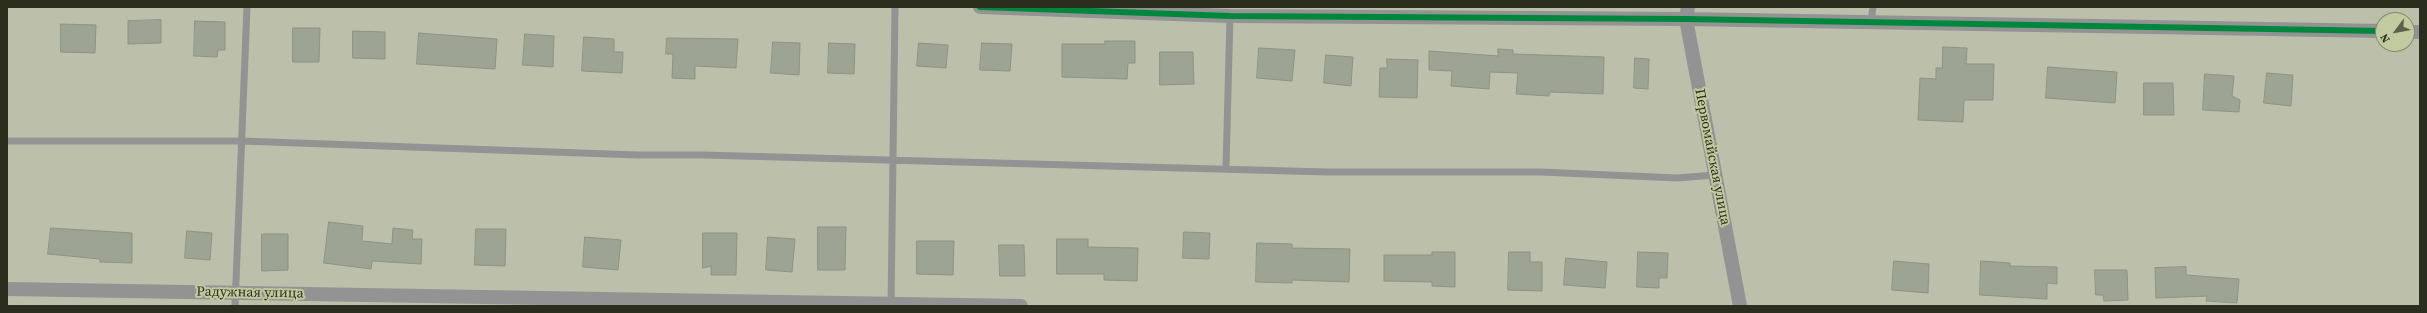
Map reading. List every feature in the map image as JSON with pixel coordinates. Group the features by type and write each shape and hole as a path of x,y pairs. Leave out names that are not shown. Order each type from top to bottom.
{"street":[{"path":"980,7 1158,11 1230,16 1687,13 1871,22 2375,31"},
{"name":"Первомайская улица","path":"1687,13 1715,175 1740,306"},
{"name":"Радужная улица","path":"7,289 236,299 1021,306"}],"lane":[{"path":"236,299 247,7"},
{"path":"891,305 895,7"},
{"path":"1871,22 1873,7"},
{"path":"1226,168 1230,16"},
{"path":"7,141 241,142 638,155 703,155 893,161 1226,168 1327,172 1541,172 1677,178 1715,175"}],"building":[{"path":"161,20 161,43 128,44 128,21"},
{"path":"195,21 225,22 225,50 218,50 217,57 194,56"},
{"path":"61,24 96,25 95,53 61,52"},
{"path":"293,28 320,28 319,62 293,62"},
{"path":"353,31 385,32 385,59 353,58"},
{"path":"419,33 497,39 495,69 417,64"},
{"path":"525,34 554,36 553,67 523,65"},
{"path":"584,37 614,39 614,52 623,52 622,73 582,71"},
{"path":"667,38 738,39 736,68 695,66 695,79 672,78 673,54 666,54"},
{"path":"1105,41 1135,41 1135,63 1128,63 1127,79 1062,77 1062,44 1105,44"},
{"path":"773,42 800,43 799,75 771,73"},
{"path":"829,43 855,44 854,74 828,73"},
{"path":"919,43 948,45 946,68 917,66"},
{"path":"982,43 1012,44 1010,71 980,70"},
{"path":"1943,47 1967,48 1966,64 1994,64 1993,100 1964,100 1963,122 1918,120 1920,78 1936,79 1936,68 1942,68"},
{"path":"1259,48 1295,50 1292,81 1257,78"},
{"path":"1498,49 1513,50 1513,54 1604,57 1603,94 1550,92 1549,96 1516,94 1518,73 1490,72 1489,89 1451,86 1452,71 1429,70 1429,51 1498,56"},
{"path":"1160,52 1193,52 1194,84 1160,85"},
{"path":"1326,55 1353,57 1351,86 1324,83"},
{"path":"1635,58 1649,59 1648,89 1634,88"},
{"path":"1387,59 1418,60 1417,98 1379,97 1380,68 1387,68"},
{"path":"2048,67 2117,72 2115,103 2046,98"},
{"path":"2267,73 2293,75 2291,106 2264,103"},
{"path":"2205,74 2234,76 2232,96 2240,100 2239,112 2203,110"},
{"path":"2144,83 2173,83 2174,115 2144,115"},
{"path":"329,222 363,226 362,241 392,244 393,228 413,230 412,239 422,239 421,264 372,261 371,269 324,263"},
{"path":"818,227 846,227 845,270 818,270"},
{"path":"51,228 132,233 132,263 100,262 100,259 48,254"},
{"path":"476,229 506,229 505,266 475,265"},
{"path":"187,231 212,233 210,260 185,258"},
{"path":"1184,232 1210,233 1209,259 1183,258"},
{"path":"703,233 737,233 736,275 711,275 711,266 703,268"},
{"path":"262,234 288,234 288,270 262,271"},
{"path":"585,237 621,240 618,270 583,267"},
{"path":"768,237 795,239 792,272 766,270"},
{"path":"1057,239 1088,239 1088,247 1138,248 1137,281 1104,280 1104,274 1057,274"},
{"path":"917,241 954,241 953,275 917,274"},
{"path":"1257,243 1292,244 1292,248 1350,249 1349,282 1292,280 1292,283 1256,282"},
{"path":"999,245 1024,245 1025,276 1000,276"},
{"path":"1432,252 1455,252 1455,287 1432,286 1432,282 1384,281 1384,255 1432,255"},
{"path":"1509,252 1530,252 1530,262 1542,262 1542,291 1508,290"},
{"path":"1638,252 1668,253 1667,278 1659,278 1659,288 1637,287"},
{"path":"1566,258 1607,262 1605,288 1564,285"},
{"path":"1894,261 1929,264 1928,293 1892,290"},
{"path":"1981,261 2010,263 2010,266 2057,267 2057,284 2047,283 2047,299 1980,295"},
{"path":"2186,267 2186,275 2239,279 2237,303 2206,301 2207,296 2156,298 2155,268"},
{"path":"2095,270 2127,270 2128,300 2104,301 2103,295 2096,295"}],"cycle path":[{"path":"980,7 1230,16 1686,19 2375,31"}]}
